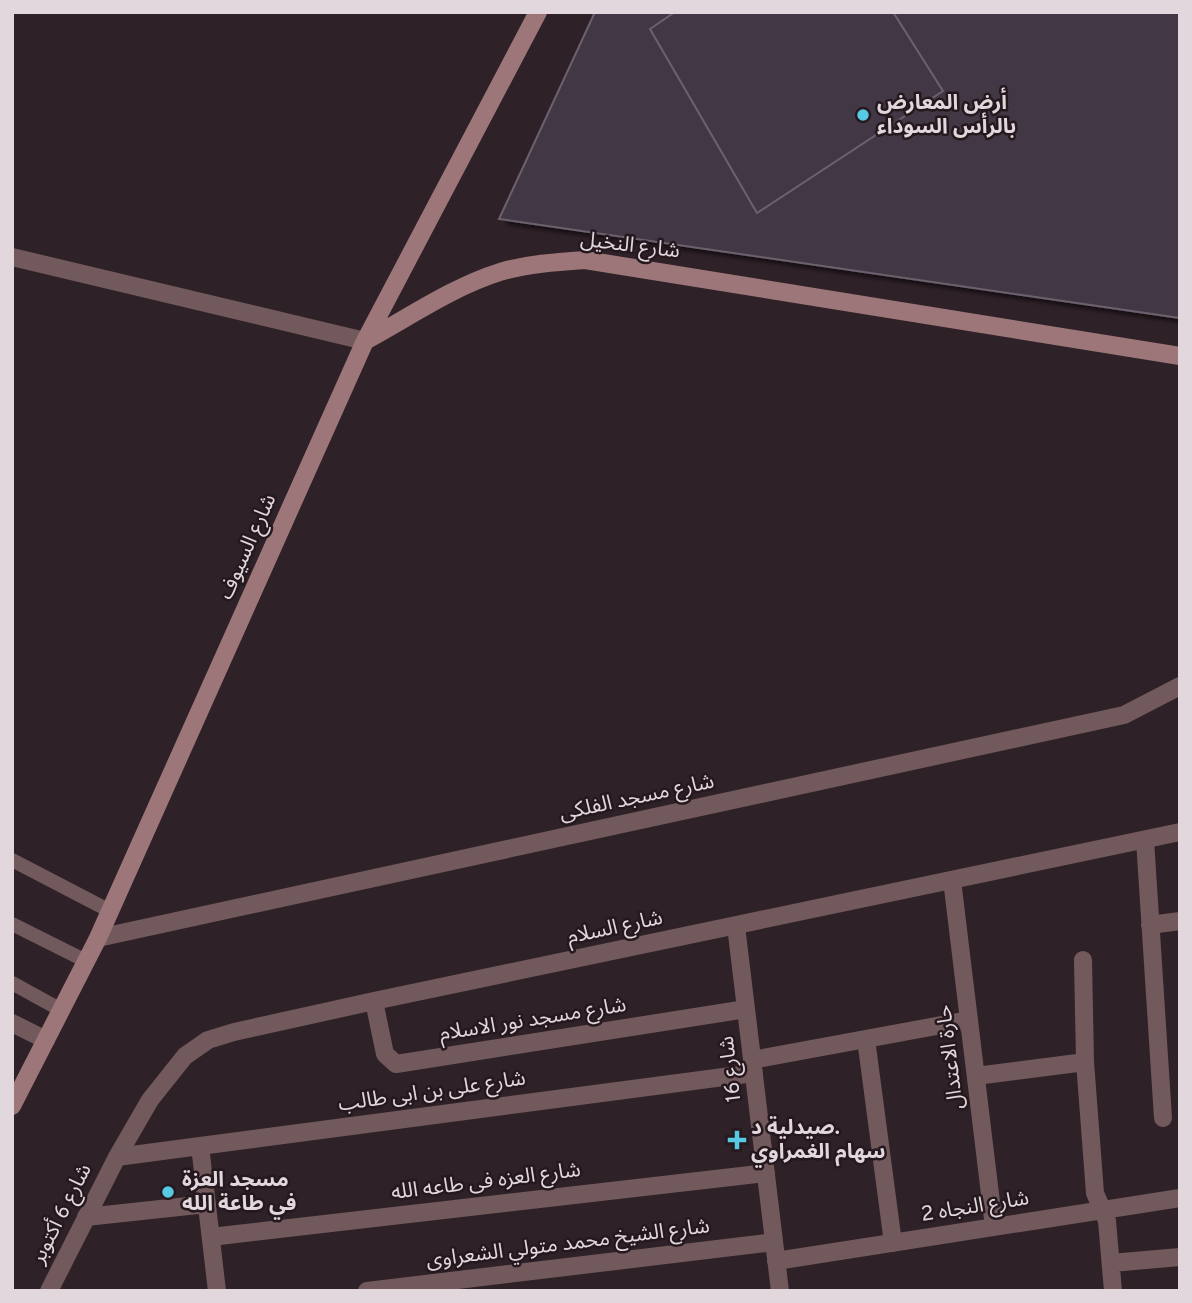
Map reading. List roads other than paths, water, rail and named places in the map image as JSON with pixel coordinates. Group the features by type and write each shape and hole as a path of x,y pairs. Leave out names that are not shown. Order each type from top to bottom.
{"main road":[{"name":"شارع السيوف","path":"12,1107 98,938 365,341 538,12"},
{"name":"شارع النخيل","path":"365,341 458,290 499,273 541,263 585,260 1180,356"}],"street":[{"path":"12,257 365,341"},
{"name":"شارع مسجد الفلكى","path":"98,938 1124,715 1180,686"},
{"name":"شارع السلام","path":"117,1157 167,1076 185,1056 208,1040 234,1032 1180,832"},
{"path":"1145,840 1163,1118"},
{"name":"حارة الاعتدال","path":"952,880 994,1227"},
{"path":"1150,925 1180,921"},
{"name":"شارع 16","path":"736,926 780,1291"},
{"path":"1083,960 1085,1062 1095,1193 1103,1210 1114,1291"},
{"name":"شارع مسجد نور الاسلام","path":"374,1001 385,1054 396,1064 746,1009"},
{"name":"شارع على بن ابى طالب","path":"117,1157 753,1066 866,1039 969,1020"},
{"path":"12,1023 46,1040"},
{"path":"866,1039 893,1243"},
{"path":"976,1076 1085,1062"},
{"path":"200,1146 217,1291"},
{"name":"شارع 6 أكتوبر","path":"49,1291 117,1157"},
{"name":"شارع العزه فى طاعه الله","path":"211,1237 766,1173"},
{"name":"شارع النجاه 2","path":"776,1261 1180,1198"},
{"path":"86,1217 207,1204"},
{"name":"شارع الشيخ محمد متولي الشعراوى","path":"366,1291 774,1242"},
{"path":"1111,1263 1180,1257"}],"lane":[{"path":"12,860 110,911"},
{"path":"12,924 86,961"},
{"path":"12,983 61,1010"}],"place":[{"name":"أرض المعارض بالرأس السوداء","path":"863,115"},
{"name":"صيدلية د. سهام الغمراوي","path":"737,1140"},
{"name":"مسجد العزة في طاعة الله","path":"168,1192"}]}
